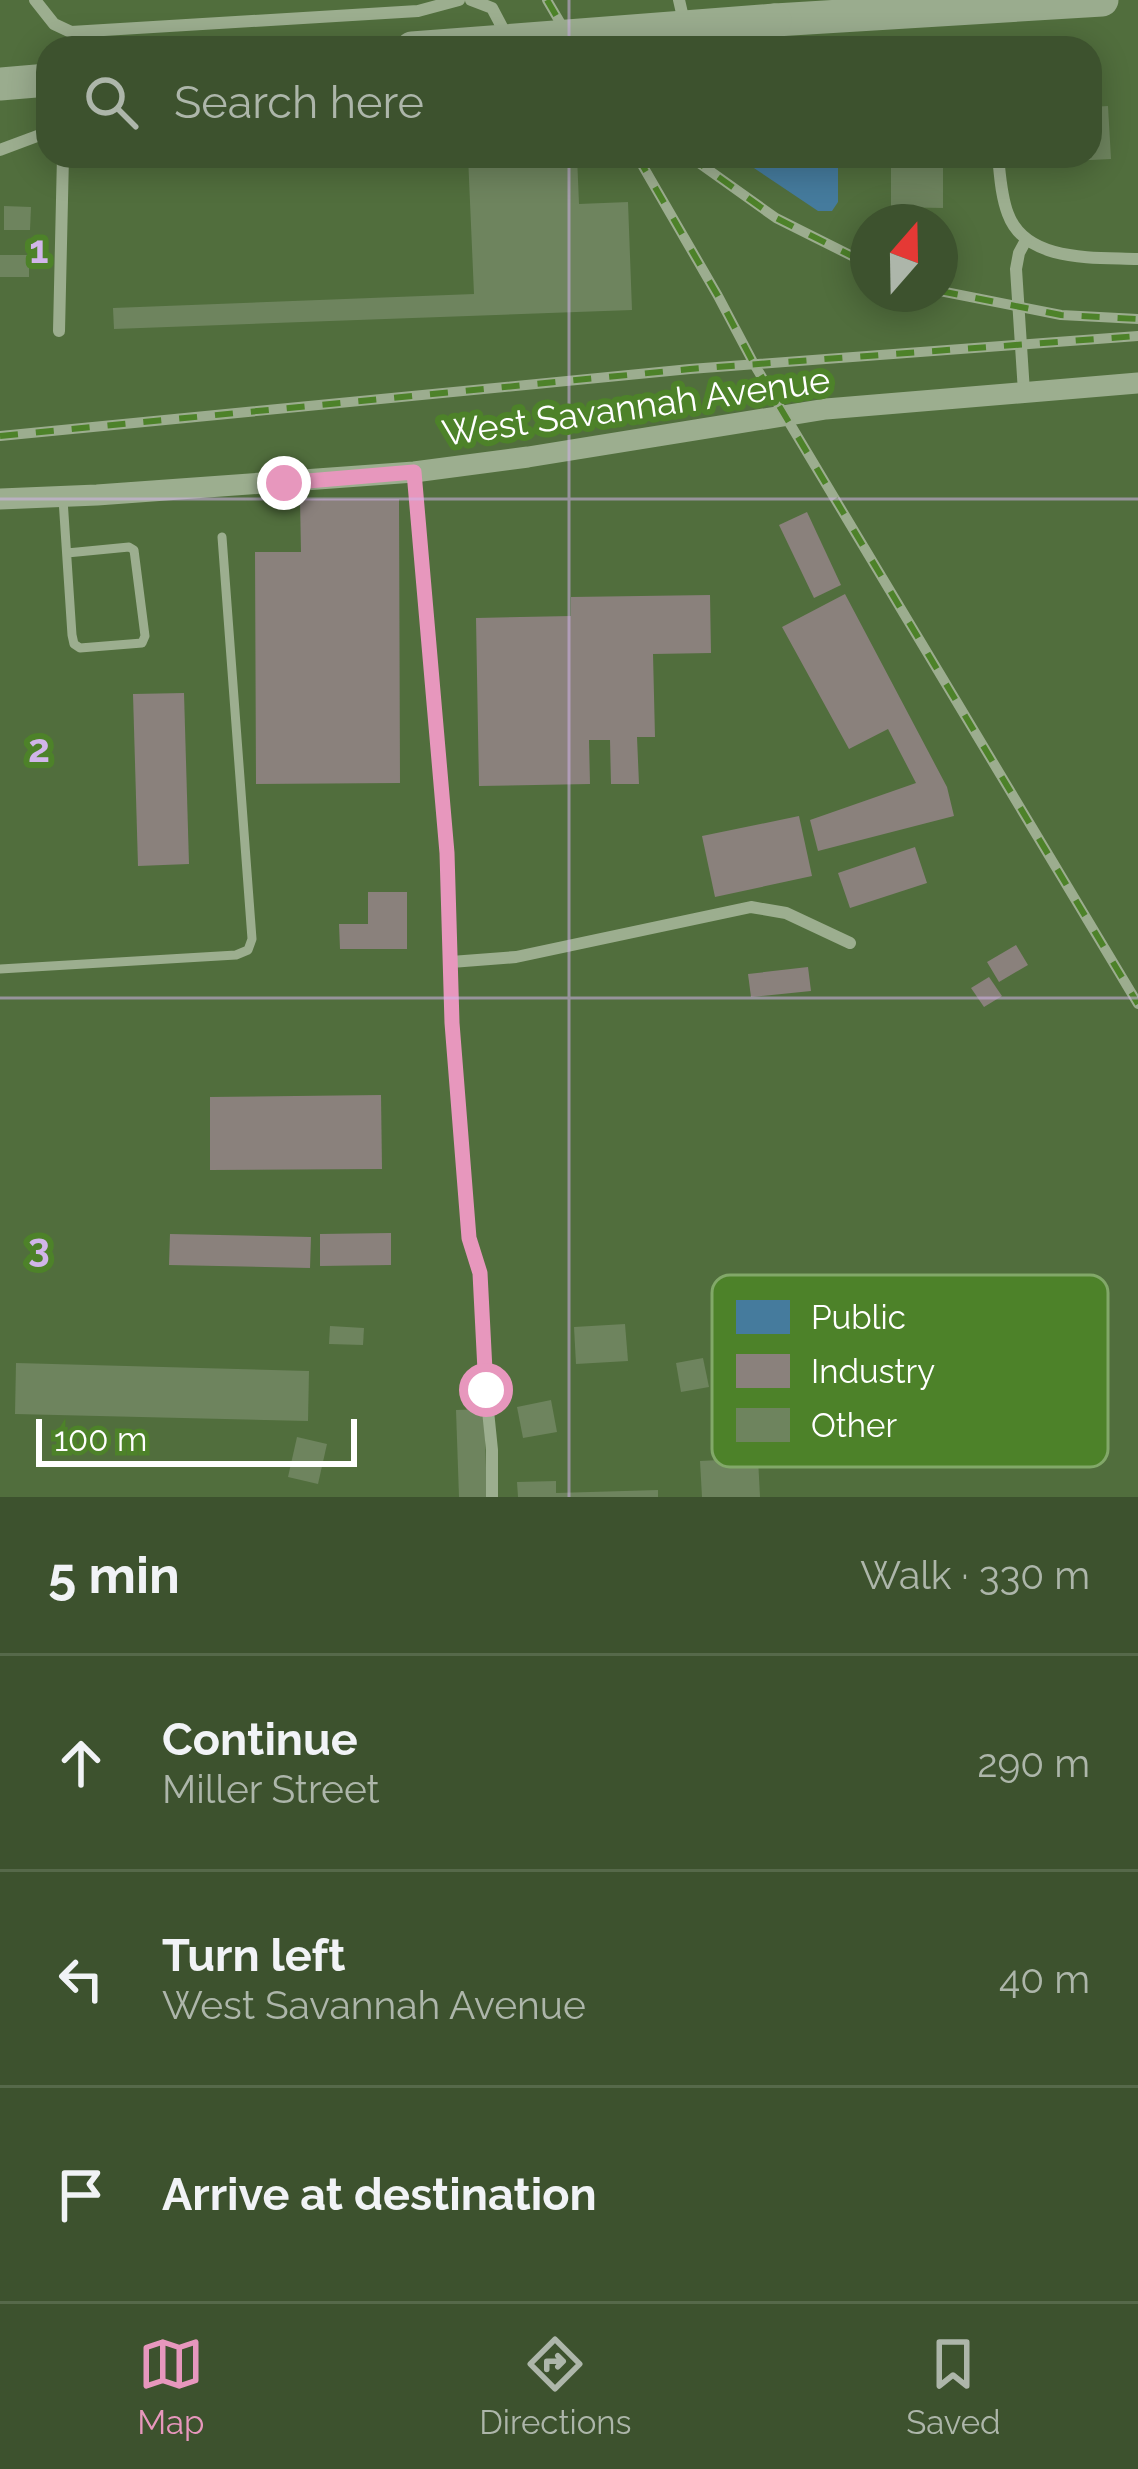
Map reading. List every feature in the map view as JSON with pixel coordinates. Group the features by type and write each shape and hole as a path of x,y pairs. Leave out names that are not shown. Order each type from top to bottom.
{"highway":[{"path":"568,36 1102,0"},
{"path":"0,84 36,81"}],"street":[{"path":"35,0 54,24 71,32 418,11 459,0"},
{"path":"471,0 492,8 502,36"},
{"path":"679,0 686,36"},
{"path":"0,149 36,136"},
{"path":"59,331 63,168"},
{"path":"999,168 1009,218 1026,240 1079,256 1138,259"},
{"path":"1024,392 1016,269 1026,240"},
{"name":"West Savannah Avenue","path":"0,500 414,472 826,410 1138,383"},
{"path":"414,472 443,806 452,1023 469,1238 480,1273 492,1497"},
{"path":"451,962 516,957 751,907 786,913 850,943"}],"lane":[{"path":"63,497 67,553 74,644 80,648 142,643 134,550 67,553"},
{"path":"0,969 236,955 248,950 252,939 222,537"}],"building: Public":[{"path":"754,168 838,168 838,202 832,211 818,211"}],"building: Industry":[{"path":"300,499 399,499 400,783 256,784 255,552 301,552"},
{"path":"807,512 841,585 814,598 779,525"},
{"path":"845,594 947,787 954,816 818,851 810,820 916,783 888,729 849,749 782,627"},
{"path":"710,595 711,653 653,654 655,737 637,737 639,784 611,784 610,740 589,740 590,784 479,786 476,618 571,616 571,597"},
{"path":"184,693 189,864 138,866 133,694"},
{"path":"799,816 812,876 715,897 702,836"},
{"path":"915,847 927,883 850,908 838,873"},
{"path":"368,892 407,892 407,949 340,949 339,924 368,924"},
{"path":"1016,945 1028,965 999,982 987,962"},
{"path":"808,967 811,991 751,997 748,974"},
{"path":"989,977 1002,996 984,1007 971,988"},
{"path":"381,1095 382,1169 210,1170 210,1097"},
{"path":"391,1233 391,1265 320,1266 320,1234"},
{"path":"170,1234 311,1237 310,1268 169,1265"}],"building: Other":[{"path":"1102,106 1108,106 1111,159 1102,159"},
{"path":"469,168 578,168 579,204 628,202 632,310 114,329 113,308 474,294"},
{"path":"891,168 943,168 943,204 891,204"},
{"path":"4,206 31,207 30,230 4,230"},
{"path":"0,255 29,255 29,277 0,277"},
{"path":"625,1324 628,1361 576,1364 574,1327"},
{"path":"330,1326 364,1328 363,1345 329,1344"},
{"path":"703,1358 709,1387 681,1392 676,1363"},
{"path":"16,1363 309,1371 308,1421 15,1414"},
{"path":"551,1400 557,1432 523,1438 517,1407"},
{"path":"484,1409 487,1497 459,1497 456,1410"},
{"path":"297,1437 327,1444 318,1484 288,1477"},
{"path":"712,1460 712,1467 758,1467 760,1497 702,1497 700,1461"},
{"path":"556,1481 556,1493 658,1490 658,1497 518,1497 517,1482"}],"railway":[{"path":"547,0 568,36"},
{"path":"644,168 754,364 1138,1004"},
{"path":"706,168 776,218 850,255"},
{"path":"958,295 1061,315 1138,319"},
{"path":"0,436 690,369 1138,336"}],"route":[{"path":"284,483 414,472 447,853 452,1023 469,1238 480,1273 486,1390"}]}
